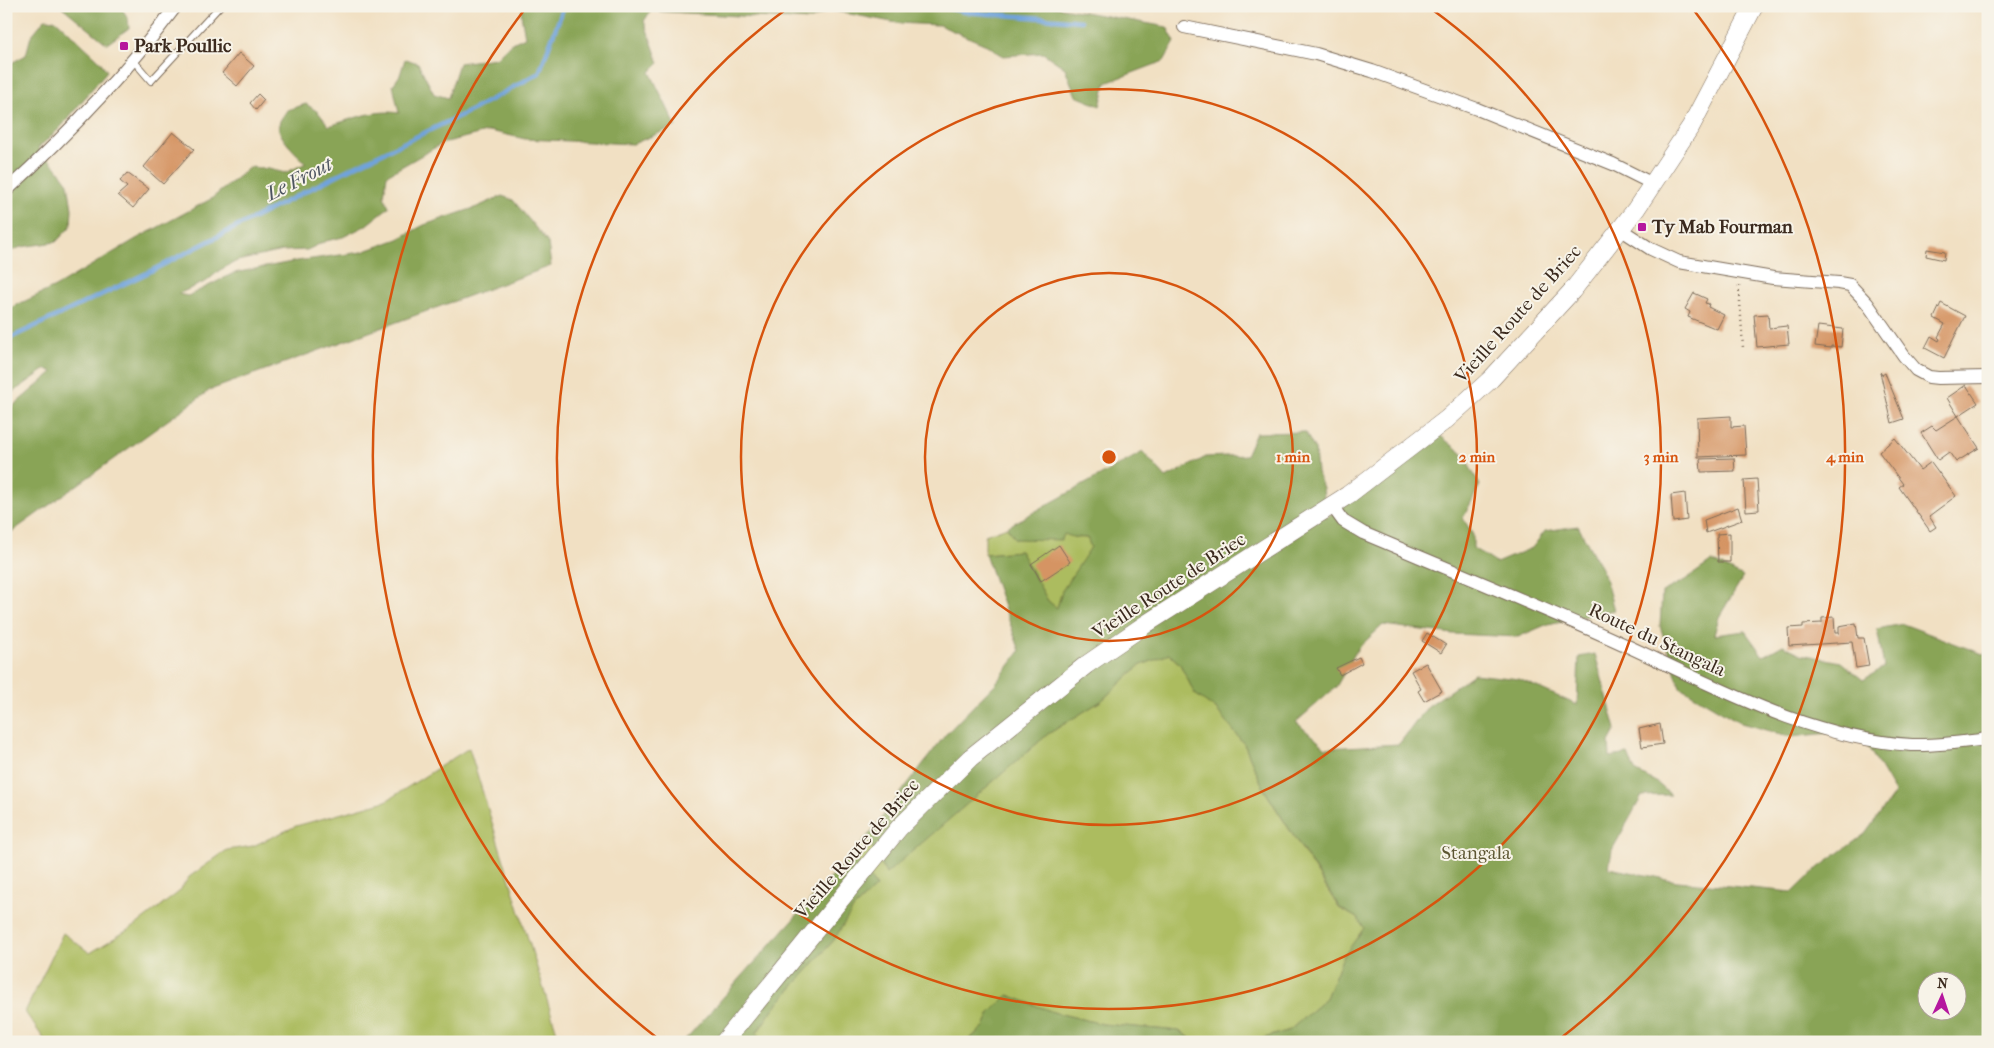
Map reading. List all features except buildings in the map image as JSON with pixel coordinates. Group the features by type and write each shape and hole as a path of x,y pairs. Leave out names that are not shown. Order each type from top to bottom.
{"street":[{"path":"6,191 76,123 133,60 176,6"},
{"name":"Vieille Route de Briec","path":"724,1042 899,828 970,758 1086,665 1146,624 1332,506 1373,477 1446,419 1484,385 1559,305 1620,229 1653,184 1690,126 1754,6"},
{"path":"1184,27 1316,54 1372,71 1477,109 1613,164 1653,184"},
{"path":"1620,229 1651,249 1679,262 1738,272 1850,285 1866,303 1916,370 1929,377 1988,378"},
{"name":"Route du Stangala","path":"1332,506 1343,521 1363,533 1602,634 1741,699 1776,713 1841,733 1902,744 1928,745 1988,739"}],"lane":[{"path":"133,60 151,81 220,6"}],"path":[{"path":"1738,272 1743,348"}],"green space":[{"path":"61,6 120,6 128,18 129,28 107,44"},
{"path":"523,6 1051,6 1167,27 1175,42 1164,61 1106,83 1100,106 1076,96 1065,68 1043,53 1003,56 989,46 939,25 897,23 829,10 810,20 651,11 644,21 659,63 650,72 676,126 633,144 525,139 490,131 443,143 387,175 384,196 389,207 365,226 343,237 326,241 307,250 283,251 237,261 220,270 207,281 178,294 188,296 234,273 297,261 362,252 398,239 424,225 477,207 502,196 513,200 548,243 551,266 210,390 6,536 6,412 53,372 46,369 6,397 6,310 55,287 136,239 211,199 250,167 285,173 306,163 288,145 279,129 280,120 287,110 306,104 318,112 329,126 381,112 399,113 393,85 400,75 405,59 418,63 434,94 448,98 459,63 496,58 510,44 525,37 521,14"},
{"path":"45,19 56,20 99,60 107,71 60,128 38,148 68,183 72,209 71,226 56,242 21,247 6,253 6,66 26,55 31,36"},
{"name":"Stangala","path":"1305,432 1315,450 1317,472 1323,488 1326,518 1438,434 1462,453 1480,485 1463,518 1473,535 1473,548 1496,563 1532,548 1545,531 1578,526 1604,574 1614,610 1548,624 1518,637 1453,634 1383,625 1358,648 1336,687 1296,722 1326,748 1399,744 1428,706 1474,674 1519,679 1577,705 1579,657 1595,654 1616,729 1609,742 1610,757 1628,754 1635,771 1656,782 1671,795 1642,796 1612,850 1609,868 1677,881 1793,892 1818,868 1865,834 1895,793 1858,730 1791,737 1741,723 1680,687 1660,626 1662,592 1685,580 1712,561 1743,577 1719,617 1714,635 1745,631 1763,656 1783,645 1801,654 1841,662 1863,680 1884,667 1877,629 1903,624 1983,654 1988,651 1988,1042 1252,1042 1290,1030 1326,998 1343,957 1364,928 1357,918 1340,908 1265,791 1244,744 1216,709 1195,694 1180,664 1169,654 1139,666 1101,701 1048,734 886,874 867,837 946,734 996,683 1020,651 985,554 1020,551 1048,601 1057,608 1062,591 1091,547 1087,538 1064,534 1062,540 1015,539 1007,527 1143,452 1166,478 1206,457 1246,455 1256,433"},
{"path":"1007,527 1015,539 1064,533 1073,537 1087,538 1091,547 1088,554 1062,591 1057,608 1048,601 1020,551 985,554 985,535"},
{"path":"1169,654 1180,664 1195,694 1216,709 1244,744 1265,791 1339,908 1357,918 1365,928 1343,957 1326,998 1290,1030 1252,1042 1197,1042 1179,1031 1102,1024 1053,1012 1008,995 990,1013 984,1027 966,1042 759,1042 757,1033 773,1009 833,941 853,909 876,887 853,853 867,837 886,873 1048,734 1101,701 1139,666"},
{"path":"469,748 560,1042 46,1042 25,1012 63,933 90,953 136,925 179,892 189,877 227,850 253,846 296,826 386,801"},
{"path":"853,853 876,887 853,909 833,941 773,1009 757,1032 759,1042 683,1042"},
{"path":"1008,995 1053,1012 1102,1024 1179,1031 1197,1042 966,1042 984,1027 990,1013"}],"waterway":[{"name":"Le Frout","path":"6,340 147,273 351,168 472,110 539,73 564,6"},
{"path":"940,6 965,12 1081,21"}],"place":[{"name":"Park Poullic","path":"124,46"},
{"name":"Ty Mab Fourman","path":"1642,227"}]}
